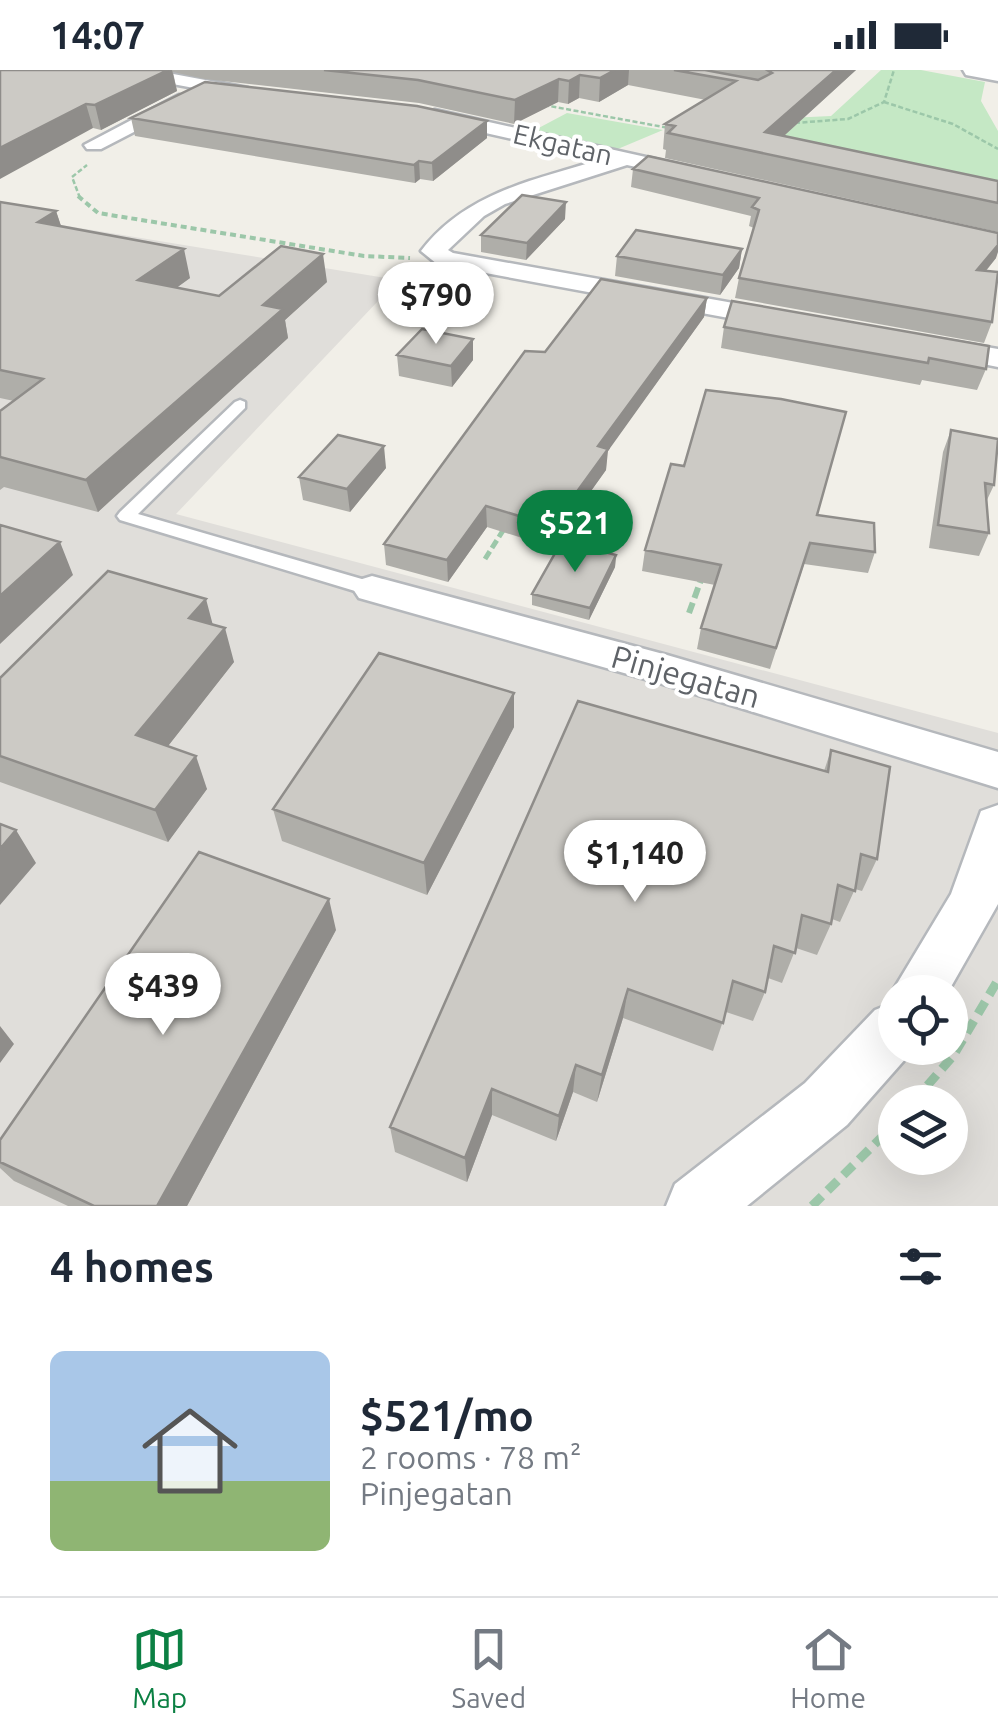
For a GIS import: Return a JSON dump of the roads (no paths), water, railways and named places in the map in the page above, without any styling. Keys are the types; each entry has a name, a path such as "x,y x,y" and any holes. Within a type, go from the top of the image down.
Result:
{"street":[{"path":"124,70 204,88 272,96"},
{"path":"974,70 998,74"},
{"path":"94,145 204,88"},
{"name":"Ekgatan","path":"419,113 719,180"},
{"path":"620,157 497,199 476,211 433,251 437,256 808,324"},
{"path":"903,341 998,358"},
{"name":"Pinjegatan","path":"372,589 667,670 998,770"},
{"path":"929,975 973,903 998,824"},
{"path":"697,1206 826,1104 878,1047"}],"lane":[{"path":"240,405 126,516 372,589"}]}
